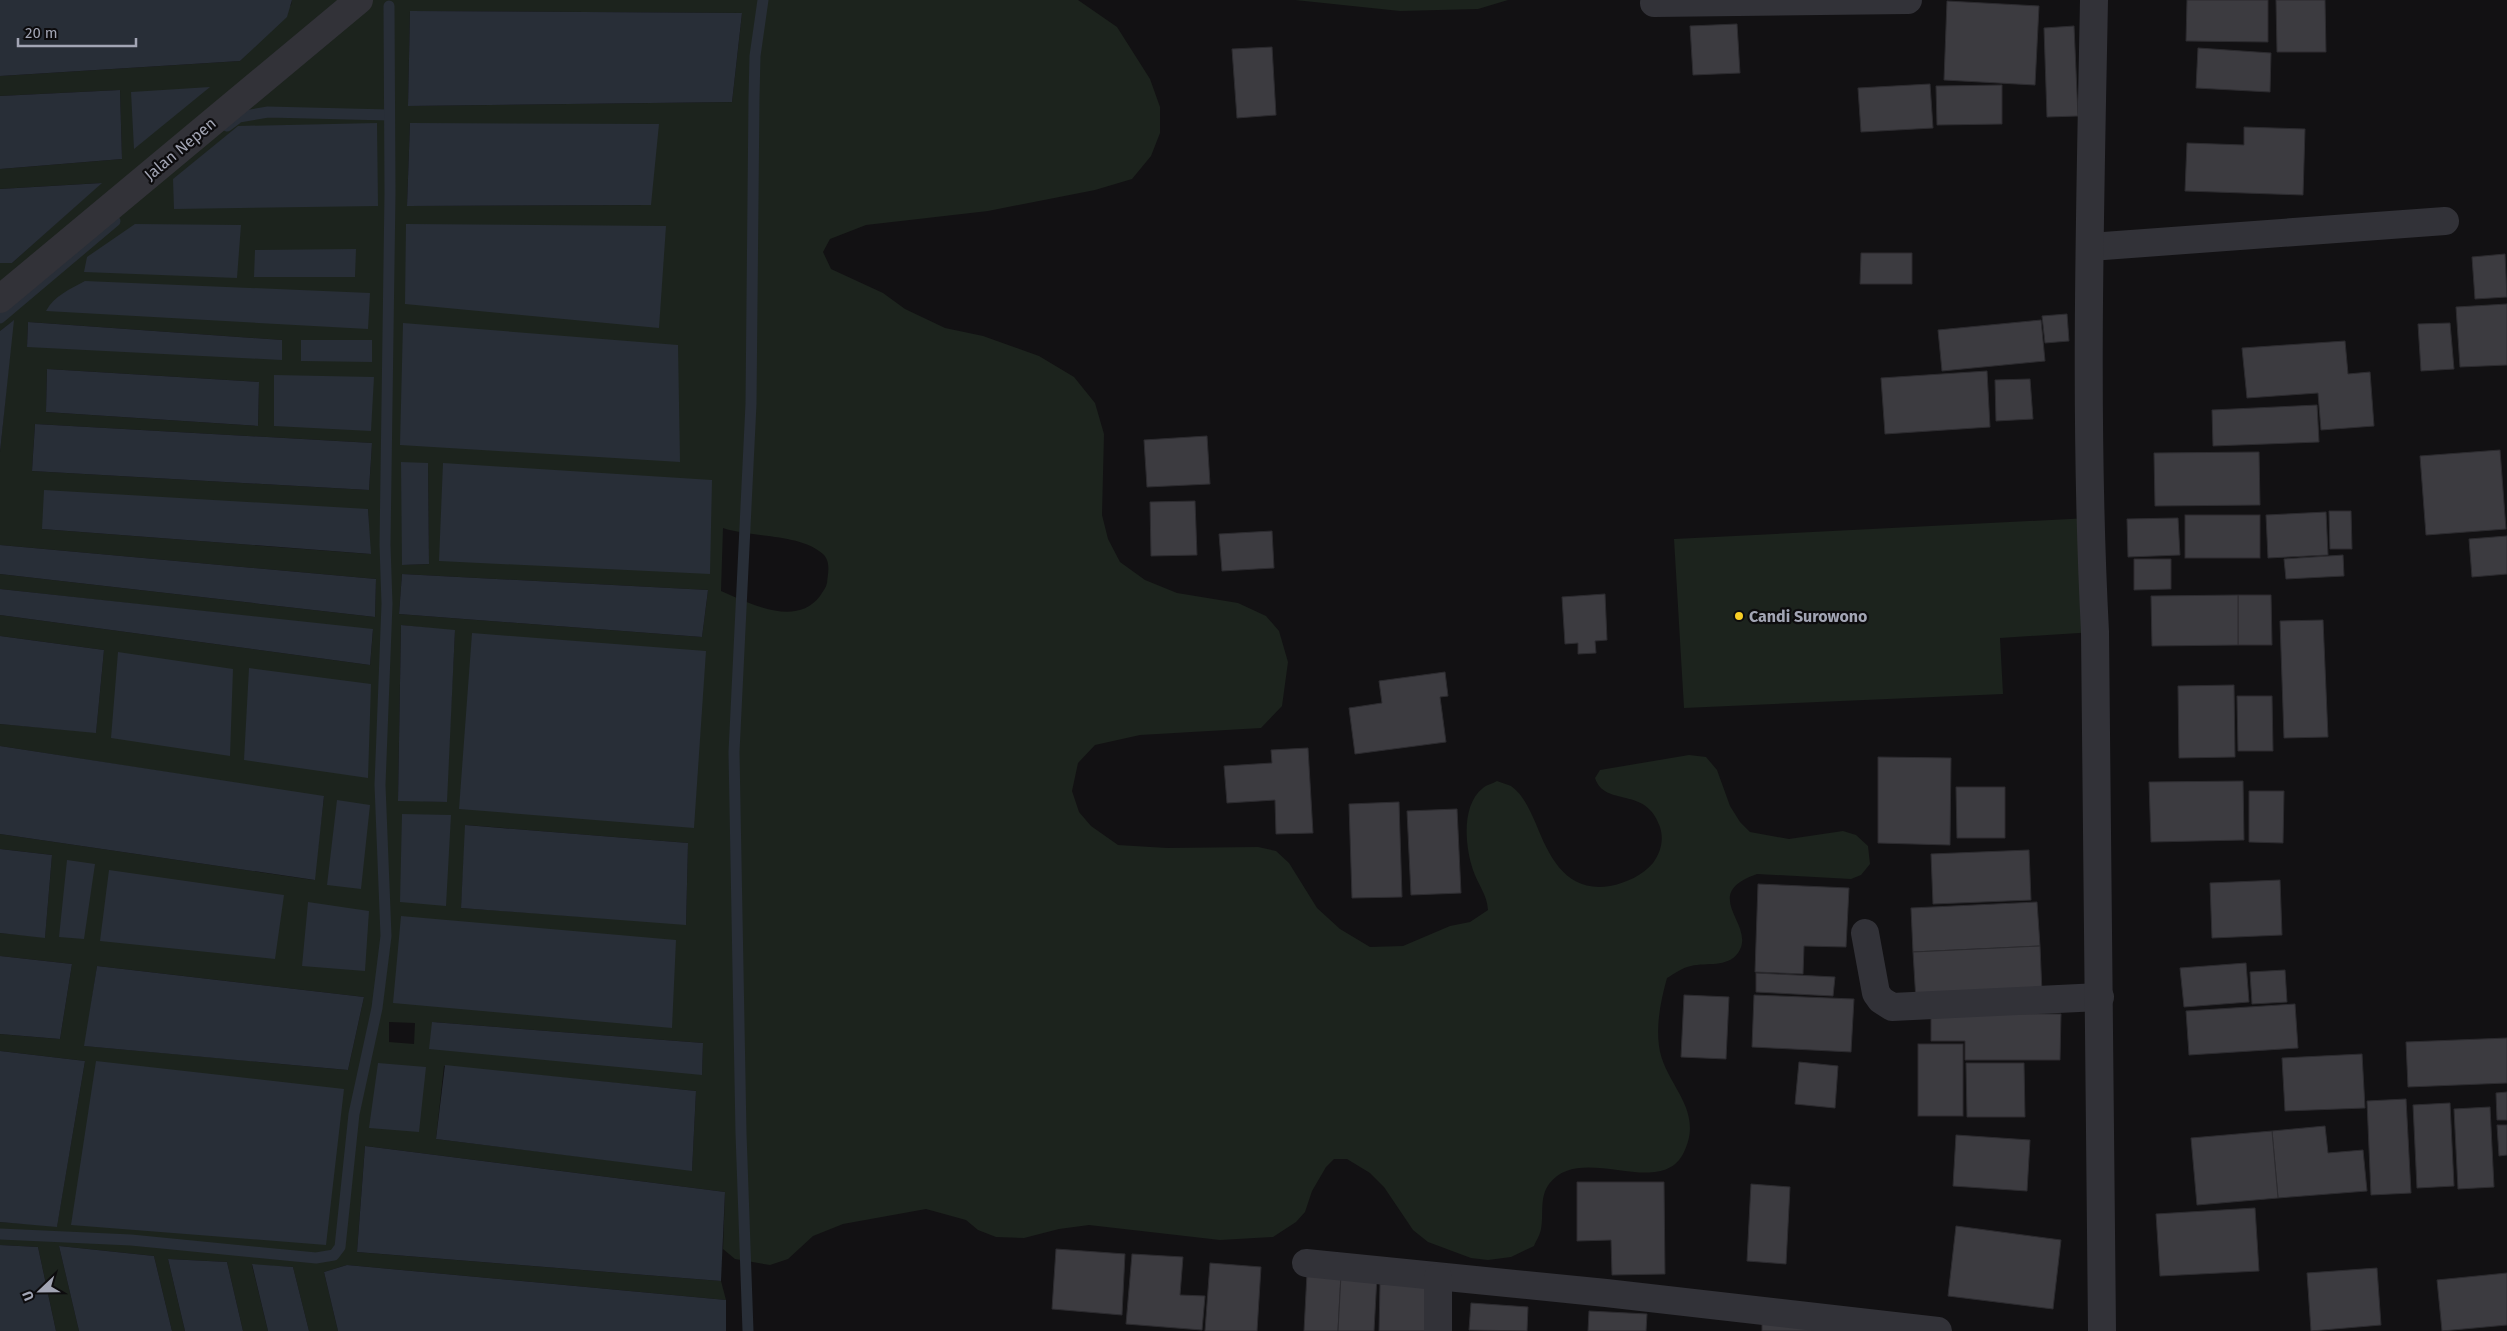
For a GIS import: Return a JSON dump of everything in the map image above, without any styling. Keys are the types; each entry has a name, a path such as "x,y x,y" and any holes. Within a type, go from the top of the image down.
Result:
{"street":[{"name":"Jalan Nepen","path":"0,299 360,0"},
{"path":"1654,3 1908,0"},
{"path":"2094,0 2090,246 2089,518 2095,632 2102,1331"},
{"path":"2090,246 2446,221"},
{"path":"1865,933 1876,992 1881,1000 1892,1007 2100,997"},
{"path":"1306,1263 1938,1331"},
{"path":"1438,1276 1438,1331"}],"shaded area":[{"path":"0,0 292,0 287,17 240,61 0,76"},
{"path":"292,0 1078,0 1117,27 1150,79 1160,107 1160,133 1151,156 1132,179 1095,190 988,211 866,225 830,239 823,252 831,269 883,293 905,309 945,328 983,336 1039,356 1074,377 1095,403 1104,434 1102,515 1108,539 1120,562 1145,580 1177,593 1238,603 1266,616 1279,631 1288,662 1282,706 1261,728 1140,735 1095,745 1078,763 1072,791 1079,812 1091,826 1118,845 1167,848 1258,847 1276,851 1289,863 1317,908 1340,929 1370,947 1403,946 1450,926 1470,922 1488,910 1486,899 1470,861 1467,827 1468,815 1476,795 1484,787 1497,781 1511,786 1523,799 1547,849 1562,871 1571,879 1595,887 1616,885 1639,875 1653,863 1658,855 1662,841 1660,827 1654,814 1636,801 1616,796 1600,787 1595,778 1600,770 1689,755 1706,757 1717,770 1730,806 1740,822 1750,832 1789,839 1843,831 1856,835 1868,846 1870,864 1861,875 1851,879 1757,874 1740,882 1732,891 1730,901 1741,932 1742,942 1738,953 1723,963 1688,967 1667,978 1658,1029 1659,1046 1662,1060 1687,1109 1690,1122 1689,1136 1684,1152 1673,1166 1658,1172 1580,1168 1563,1172 1546,1189 1543,1200 1541,1229 1534,1246 1511,1257 1488,1260 1471,1258 1428,1242 1413,1230 1384,1187 1370,1173 1347,1159 1334,1159 1326,1167 1312,1191 1305,1212 1296,1222 1273,1237 1220,1240 1089,1225 1059,1229 1024,1238 996,1237 978,1230 966,1220 926,1209 843,1224 813,1236 788,1259 770,1265 735,1259 723,1249 725,1192 365,1146 357,1252 721,1281 726,1300 347,1265 324,1272 338,1331 309,1331 293,1267 252,1265 268,1331 243,1331 227,1262 168,1259 185,1331 172,1331 154,1256 59,1246 79,1331 56,1331 38,1247 0,1245 0,1222 57,1226 85,1061 0,1051 0,1034 60,1039 72,964 0,956 0,933 45,937 52,855 0,849 0,834 314,880 324,797 0,746 0,724 96,732 104,650 0,636 0,615 370,665 373,630 0,589 0,574 375,617 376,579 0,545 0,452 13,321 0,331 0,263 12,263 101,183 0,189 0,169 122,159 120,90 0,96 0,76 240,61 291,5","holes":["410,11 742,13 732,102 408,106","410,123 651,205 407,206","28,322 282,341 27,347","47,369 259,382 258,426 46,412","35,424 372,443 369,490 32,471","428,464 429,564 402,565","368,509 370,554 42,529","723,528 802,542 813,547 826,557 828,567 827,585 820,596 810,605 786,612 772,610 721,591","402,574 708,590 702,637 399,614","401,625 455,631 446,802 398,800","466,825 688,843 686,924 461,908","97,966 364,997 348,1070 85,1046","389,1022 415,1023 414,1044 389,1042","432,1022 703,1043 702,1074","444,1066 696,1091 692,1170 436,1139"]},
{"path":"1295,0 1508,0 1478,9 1400,11"},
{"path":"410,11 742,13 732,102 408,106"},
{"path":"210,87 134,149 131,92"},
{"path":"120,90 122,159 0,169 0,96"},
{"path":"377,123 378,206 174,209 173,179 238,126"},
{"path":"410,123 659,124 651,205 407,206"},
{"path":"102,183 12,263 0,263 0,189"},
{"path":"135,224 241,225 237,278 84,272 87,257"},
{"path":"406,224 666,226 659,328 405,304"},
{"path":"356,249 355,277 254,277 255,250"},
{"path":"85,281 370,293 368,329 46,311 58,297"},
{"path":"14,320 0,452 0,331"},
{"path":"28,322 282,340 282,360 27,347"},
{"path":"403,323 678,345 680,462 400,445"},
{"path":"301,340 372,340 372,362 301,361"},
{"path":"47,369 259,382 258,426 46,412"},
{"path":"274,375 374,377 371,431 274,426"},
{"path":"35,424 372,443 369,490 32,471"},
{"path":"401,462 428,463 429,564 402,565"},
{"path":"443,463 712,480 710,574 439,561"},
{"path":"44,490 368,509 371,554 42,529"},
{"path":"2089,518 2095,632 2000,638 2003,694 1684,708 1674,539"},
{"path":"0,545 376,579 375,617 0,574"},
{"path":"402,574 708,590 702,637 399,614"},
{"path":"0,589 373,629 370,665 0,615"},
{"path":"401,625 455,630 447,802 398,801"},
{"path":"472,633 706,651 694,828 459,809"},
{"path":"0,636 104,650 96,733 0,724"},
{"path":"118,652 233,669 230,756 111,738"},
{"path":"249,668 371,684 368,778 244,760"},
{"path":"0,746 324,796 315,880 0,834"},
{"path":"337,800 370,805 361,889 327,885"},
{"path":"402,814 451,815 446,906 400,902"},
{"path":"465,825 688,843 686,925 461,908"},
{"path":"0,849 52,855 45,938 0,933"},
{"path":"67,860 95,864 84,939 59,937"},
{"path":"109,870 284,895 275,959 100,941"},
{"path":"308,902 369,911 365,971 302,966"},
{"path":"401,916 676,940 672,1028 393,1003"},
{"path":"0,956 72,964 60,1039 0,1034"},
{"path":"97,966 364,997 348,1070 84,1046"},
{"path":"432,1022 703,1043 702,1075 429,1049"},
{"path":"0,1051 85,1061 57,1227 0,1222"},
{"path":"96,1061 344,1089 326,1245 71,1225"},
{"path":"378,1063 426,1067 419,1132 369,1128"},
{"path":"445,1065 696,1091 692,1171 436,1139"},
{"path":"365,1146 725,1192 721,1281 357,1252"},
{"path":"0,1245 38,1247 56,1331 0,1331"},
{"path":"59,1246 154,1256 172,1331 79,1331"},
{"path":"168,1259 227,1262 243,1331 185,1331"},
{"path":"252,1264 293,1267 309,1331 268,1331"},
{"path":"347,1265 726,1300 726,1331 338,1331 324,1272"}],"building":[{"path":"2187,0 2268,0 2268,42 2186,41"},
{"path":"2276,0 2325,0 2326,52 2277,52"},
{"path":"1947,1 2039,6 2035,85 1944,80"},
{"path":"1737,24 1740,73 1693,75 1690,26"},
{"path":"2074,26 2078,116 2047,117 2044,28"},
{"path":"1272,47 1276,115 1237,118 1232,49"},
{"path":"2198,48 2271,53 2270,92 2196,88"},
{"path":"1930,84 1933,128 1861,132 1858,88"},
{"path":"2002,85 2002,124 1937,125 1936,86"},
{"path":"2244,127 2305,129 2303,195 2185,191 2187,143 2244,145"},
{"path":"1861,253 1912,253 1912,284 1860,284"},
{"path":"2505,254 2507,297 2475,299 2472,257"},
{"path":"2507,304 2507,365 2460,367 2456,307"},
{"path":"2067,314 2069,341 2045,343 2042,316"},
{"path":"2041,320 2045,361 1942,371 1938,330"},
{"path":"2450,323 2454,369 2421,371 2418,324"},
{"path":"2345,341 2348,374 2370,372 2374,426 2321,430 2318,393 2247,398 2242,348"},
{"path":"1987,371 1990,427 1885,434 1881,378"},
{"path":"2030,379 2033,419 1996,421 1995,380"},
{"path":"2317,405 2319,442 2213,446 2212,410"},
{"path":"1207,436 1210,484 1147,487 1144,440"},
{"path":"2500,450 2506,529 2426,535 2420,456"},
{"path":"2259,452 2260,505 2155,506 2154,453"},
{"path":"1195,501 1197,555 1151,556 1150,502"},
{"path":"2329,511 2351,511 2352,549 2330,549"},
{"path":"2326,512 2328,555 2268,558 2266,515"},
{"path":"2185,515 2260,515 2260,558 2185,558"},
{"path":"2178,518 2180,555 2128,557 2127,519"},
{"path":"1272,531 1274,568 1222,571 1219,534"},
{"path":"2507,536 2507,574 2472,577 2469,539"},
{"path":"2343,555 2344,576 2286,579 2284,559"},
{"path":"2134,559 2171,559 2171,589 2134,590"},
{"path":"1605,594 1607,640 1595,641 1596,653 1578,654 1578,643 1565,644 1562,597"},
{"path":"2238,595 2271,595 2272,645 2238,645"},
{"path":"2238,595 2238,645 2152,646 2151,596"},
{"path":"2323,620 2328,737 2284,738 2280,621"},
{"path":"1445,672 1448,696 1440,697 1446,742 1355,754 1349,708 1382,703 1379,681"},
{"path":"2234,685 2235,757 2179,758 2178,686"},
{"path":"2237,696 2272,696 2273,751 2238,751"},
{"path":"1308,748 1313,833 1276,834 1275,800 1227,803 1224,766 1272,763 1271,750"},
{"path":"1878,757 1951,758 1950,845 1878,843"},
{"path":"2243,781 2244,840 2151,842 2149,782"},
{"path":"1956,787 2005,787 2005,838 1957,838"},
{"path":"2249,791 2284,791 2283,843 2249,842"},
{"path":"1399,802 1402,897 1352,898 1349,804"},
{"path":"1457,809 1461,893 1411,895 1407,811"},
{"path":"2029,850 2031,900 1933,904 1931,854"},
{"path":"2280,880 2282,935 2212,938 2210,883"},
{"path":"1758,884 1849,888 1846,947 1804,946 1803,974 1755,972"},
{"path":"2037,902 2040,946 1913,952 1911,908"},
{"path":"2040,946 2042,993 1916,1001 1913,952"},
{"path":"2246,963 2249,1002 2184,1007 2180,968"},
{"path":"2285,970 2287,1002 2252,1004 2250,972"},
{"path":"1756,973 1835,977 1833,996 1756,992"},
{"path":"1684,995 1729,997 1726,1059 1681,1057"},
{"path":"1754,995 1854,999 1851,1052 1752,1047"},
{"path":"2295,1004 2298,1048 2189,1055 2186,1011"},
{"path":"1931,1013 2061,1014 2060,1060 1965,1060 1965,1041 1931,1041"},
{"path":"2507,1038 2507,1083 2408,1087 2406,1042"},
{"path":"1918,1044 1963,1044 1963,1116 1918,1116"},
{"path":"2362,1054 2365,1108 2285,1111 2282,1058"},
{"path":"1799,1062 1838,1066 1835,1108 1795,1104"},
{"path":"1966,1063 2024,1063 2025,1117 1967,1117"},
{"path":"2507,1092 2507,1120 2497,1120 2496,1093"},
{"path":"2406,1099 2411,1193 2371,1195 2367,1101"},
{"path":"2450,1103 2454,1186 2417,1188 2413,1105"},
{"path":"2490,1107 2494,1187 2458,1189 2454,1109"},
{"path":"2497,1125 2507,1125 2507,1155 2499,1156"},
{"path":"2325,1126 2328,1153 2363,1150 2367,1191 2278,1198 2272,1131"},
{"path":"2272,1131 2278,1198 2197,1205 2191,1138"},
{"path":"1956,1135 2030,1140 2027,1191 1953,1186"},
{"path":"1577,1182 1664,1182 1665,1274 1612,1275 1611,1240 1577,1241"},
{"path":"1751,1184 1790,1187 1786,1264 1747,1261"},
{"path":"2255,1208 2259,1271 2160,1276 2156,1214"},
{"path":"1956,1226 2061,1240 2053,1309 1948,1296"},
{"path":"1056,1249 1125,1254 1122,1315 1052,1309"},
{"path":"1132,1254 1183,1257 1180,1295 1205,1296 1202,1330 1126,1324"},
{"path":"1210,1263 1261,1267 1257,1331 1205,1331"},
{"path":"2377,1268 2381,1325 2311,1331 2307,1273"},
{"path":"1307,1273 1341,1275 1338,1331 1304,1331"},
{"path":"2507,1273 2507,1325 2442,1331 2437,1280"},
{"path":"1341,1275 1377,1276 1374,1331 1338,1331"},
{"path":"1380,1284 1430,1285 1428,1331 1379,1331"},
{"path":"1471,1303 1528,1307 1527,1331 1469,1330"},
{"path":"1589,1311 1647,1314 1646,1331 1588,1331"},
{"path":"1762,1323 1844,1331 1762,1331"}],"waterway":[{"path":"748,1331 741,1133 734,752 751,404 755,56 763,0"},
{"path":"0,1234 131,1240 316,1258 334,1255 340,1247 354,1114 377,1008 386,936 380,785 387,604 385,545 390,193 389,6"},
{"path":"227,126 239,117 268,112 389,115"},
{"path":"0,318 115,221"}],"place":[{"name":"Candi Surowono","path":"1739,616"}]}
